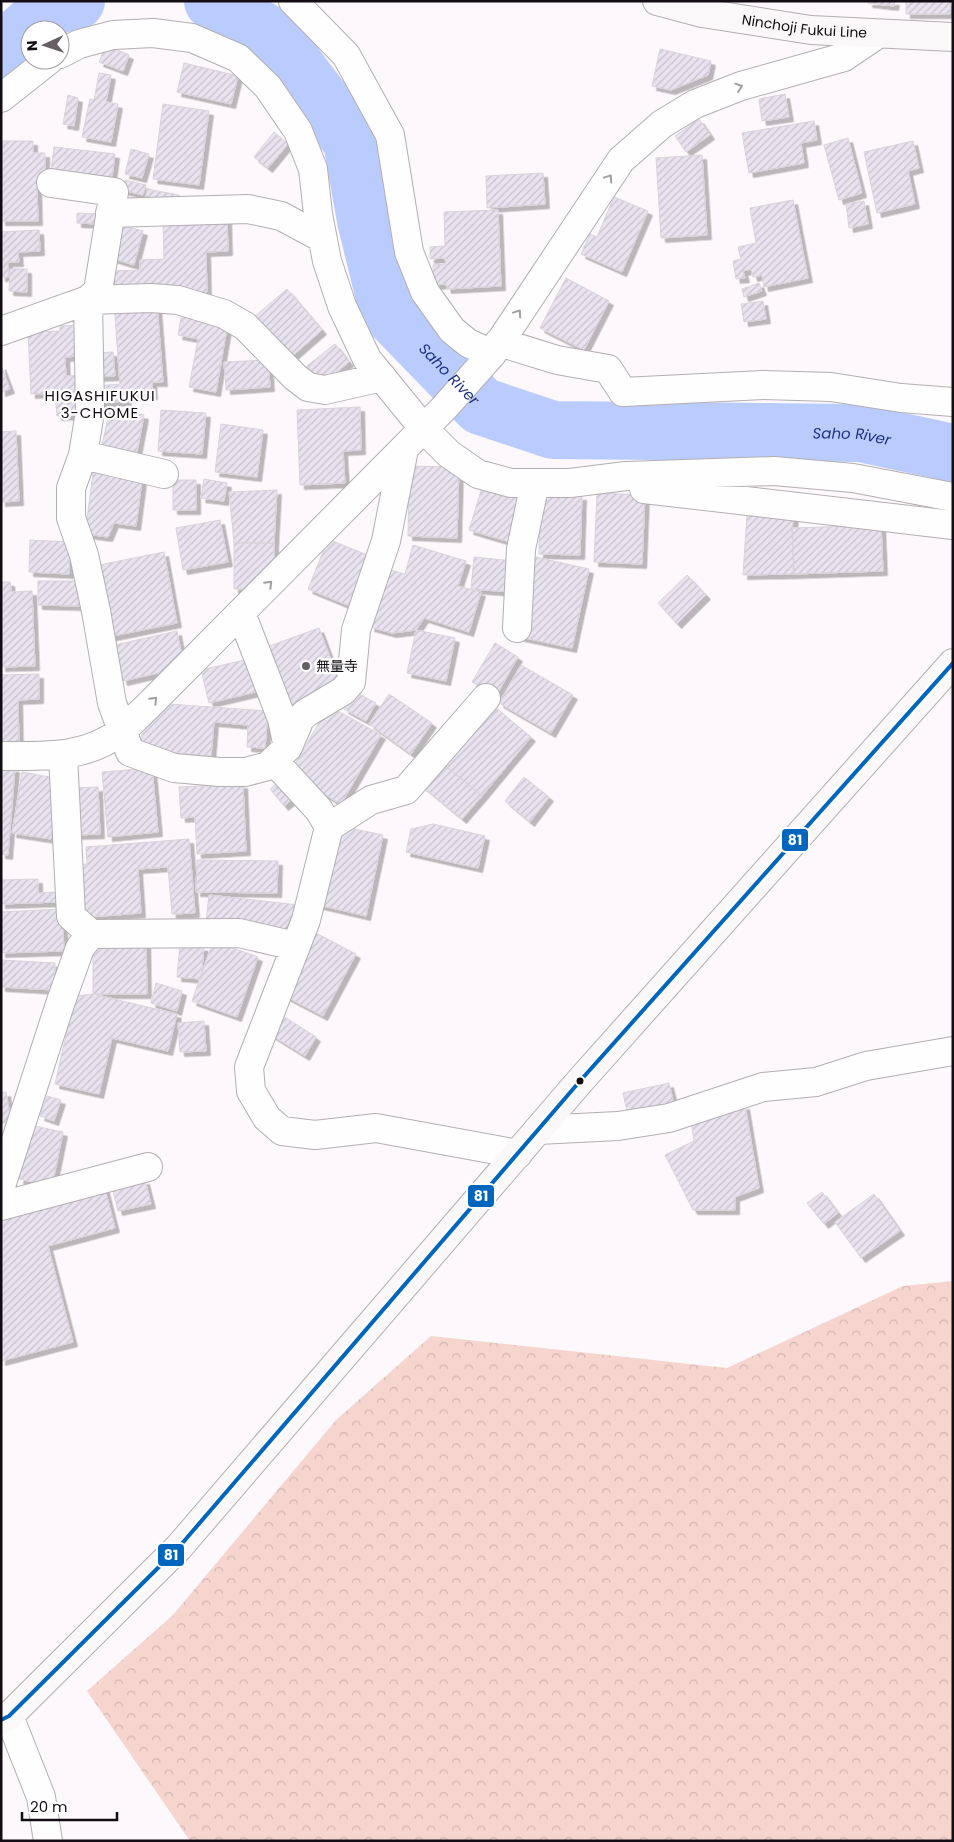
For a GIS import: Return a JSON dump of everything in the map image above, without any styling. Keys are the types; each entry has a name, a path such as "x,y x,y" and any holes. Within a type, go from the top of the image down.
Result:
{"main road":[{"name":"Ninchoji Fukui Line","path":"657,1 702,12 811,30 953,37"},
{"path":"5,1718 179,1547 538,1130 953,664"}],"street":[{"path":"293,1 346,55 390,135 409,252 425,292 452,330 468,343 608,369 623,392 762,385 822,387 901,398 953,402"},
{"path":"70,49 79,44 113,35 153,33 192,38 238,58 268,87 298,131 313,169 318,214 327,261 342,306 367,359 424,429 449,454 478,474 511,483 570,483 666,491 743,502 953,525"},
{"path":"1,756 63,755 94,748 123,730 444,408 495,348 621,160 662,124 695,104 740,86 844,57 878,34"},
{"path":"1,98 36,70"},
{"path":"51,183 114,192 98,291 88,300 90,412 83,455 71,488 71,518 84,555 112,703 130,752 174,768 246,772 268,766 281,754 300,719 306,712 343,691 351,682 356,630 386,541 404,449"},
{"path":"110,213 248,209 281,216 322,238"},
{"path":"1,331 88,300 151,298 178,300 224,314 245,326 295,377 308,387 325,390 382,377"},
{"path":"83,455 164,474"},
{"path":"570,483 626,476 774,471 852,478 953,496"},
{"path":"517,628 522,549 536,483"},
{"path":"241,613 282,719 281,754 329,827"},
{"path":"486,698 406,790 371,800 329,827 306,920 249,1067 250,1091 267,1118 282,1131 315,1135 376,1128 518,1154"},
{"path":"63,755 70,916 91,934 239,933 295,946"},
{"path":"1,1186 66,985 80,948 91,934"},
{"path":"538,1130 618,1126 669,1118 763,1088 816,1082 866,1066 953,1051"},
{"path":"1,1206 148,1167"},
{"path":"5,1718 41,1797 48,1841"}],"green space":[{"path":"953,1281 953,1841 190,1841 87,1691 173,1615 336,1420 431,1336 727,1368 903,1286"}],"building":[{"path":"868,1 895,1 894,6 868,3"},
{"path":"906,1 951,1 950,14 906,14"},
{"path":"106,45 129,55 123,71 99,62"},
{"path":"660,49 711,61 708,75 671,90 652,86"},
{"path":"184,63 238,76 231,104 177,92"},
{"path":"99,73 111,75 106,102 118,104 111,142 82,137 90,99 94,100"},
{"path":"785,94 789,117 762,121 759,99"},
{"path":"68,95 78,98 74,126 63,124"},
{"path":"163,104 209,111 199,185 153,179"},
{"path":"699,119 710,135 686,152 675,136"},
{"path":"814,121 817,140 801,143 804,163 749,173 742,133"},
{"path":"274,132 288,144 268,168 254,157"},
{"path":"848,138 862,193 839,200 824,145"},
{"path":"1,141 33,141 33,153 45,153 45,189 37,189 38,221 1,221"},
{"path":"913,141 919,168 908,171 915,204 877,213 864,152"},
{"path":"54,147 115,154 111,185 50,178"},
{"path":"131,149 149,154 142,178 125,174"},
{"path":"702,155 707,235 661,238 656,158"},
{"path":"543,173 545,204 487,208 486,176"},
{"path":"125,180 146,185 143,195 122,190"},
{"path":"147,189 179,195 177,209 145,203"},
{"path":"614,197 648,211 622,272 581,254 590,234 597,237"},
{"path":"793,200 808,278 764,287 762,275 753,277 751,269 743,271 745,278 736,279 733,261 741,259 738,247 756,243 750,208"},
{"path":"864,201 868,224 849,228 846,204"},
{"path":"498,210 501,286 447,289 446,284 434,285 433,265 446,264 445,258 430,259 430,247 445,246 444,212"},
{"path":"77,213 99,214 99,224 77,223"},
{"path":"227,218 228,251 206,252 207,292 111,295 110,271 140,270 140,260 164,259 163,221"},
{"path":"120,225 143,231 134,265 111,258"},
{"path":"39,230 40,251 18,252 19,262 8,262 9,277 1,277 1,232"},
{"path":"10,269 27,269 27,292 9,291"},
{"path":"566,278 609,301 584,350 540,328"},
{"path":"759,283 762,291 744,297 742,289"},
{"path":"287,289 322,330 289,359 254,317"},
{"path":"763,301 766,319 744,322 741,304"},
{"path":"114,303 157,305 163,382 152,382 153,395 126,397 127,401 97,403 96,386 120,384"},
{"path":"182,313 228,322 216,392 189,387 198,339 178,335"},
{"path":"78,325 79,356 65,357 66,376 82,375 85,415 57,416 55,393 31,394 28,332 60,331 60,326"},
{"path":"335,344 349,362 321,385 307,366"},
{"path":"113,352 115,376 96,377 94,353"},
{"path":"268,360 270,387 226,390 224,362"},
{"path":"1,365 10,389 1,392"},
{"path":"360,407 361,450 343,451 345,483 300,485 297,410"},
{"path":"110,408 144,415 137,452 102,445"},
{"path":"161,410 206,413 202,454 158,451"},
{"path":"221,424 263,430 257,477 215,472"},
{"path":"16,431 19,501 1,502 1,432"},
{"path":"409,466 459,467 457,538 408,536"},
{"path":"93,473 142,480 136,526 114,523 108,537 85,534"},
{"path":"204,479 227,483 224,501 201,498"},
{"path":"173,480 196,480 196,510 173,510"},
{"path":"484,481 527,494 513,543 469,530"},
{"path":"277,490 274,543 234,543 229,492"},
{"path":"597,493 645,495 642,564 594,562"},
{"path":"540,495 582,496 580,555 539,554"},
{"path":"747,514 794,517 792,528 794,574 743,575"},
{"path":"220,520 228,562 183,570 176,528"},
{"path":"881,525 883,571 794,574 792,528"},
{"path":"328,539 372,557 352,607 308,589"},
{"path":"30,540 70,542 69,574 29,572"},
{"path":"234,543 274,543 274,573 256,589 234,589"},
{"path":"413,545 466,561 458,586 481,592 469,632 424,618 416,630 392,633 370,627 387,569 405,574"},
{"path":"164,552 177,623 108,637 94,566"},
{"path":"474,557 513,561 510,592 471,589"},
{"path":"536,557 589,569 572,648 520,637"},
{"path":"687,575 706,595 677,624 658,603"},
{"path":"38,581 83,581 80,606 38,605"},
{"path":"1,582 10,582 11,592 32,591 35,666 1,667"},
{"path":"319,628 341,686 283,708 261,649"},
{"path":"416,630 455,638 446,681 407,673"},
{"path":"177,631 184,667 123,681 115,645"},
{"path":"495,643 518,657 496,696 472,682"},
{"path":"253,658 260,691 209,703 201,670"},
{"path":"521,665 573,695 551,733 499,703"},
{"path":"39,674 39,699 18,700 19,745 1,744 1,675"},
{"path":"354,691 376,703 366,721 344,709"},
{"path":"389,694 432,723 411,754 369,724"},
{"path":"490,703 531,737 482,796 441,762"},
{"path":"169,704 268,711 265,748 247,747 248,725 214,722 211,756 141,750 142,734"},
{"path":"329,706 381,735 341,804 289,774"},
{"path":"441,762 482,796 462,819 421,785"},
{"path":"1,767 15,768 8,855 1,854"},
{"path":"152,768 158,832 108,837 102,772"},
{"path":"22,772 61,779 51,839 12,833"},
{"path":"524,777 549,797 530,822 505,801"},
{"path":"282,779 296,796 284,806 270,789"},
{"path":"243,784 246,851 197,854 195,817 181,818 179,787"},
{"path":"98,787 100,834 76,835 74,788"},
{"path":"433,824 485,836 478,868 406,852 411,829"},
{"path":"336,825 383,835 366,916 319,905"},
{"path":"189,839 195,913 172,914 168,867 138,869 141,913 78,918 74,865 87,864 86,847"},
{"path":"197,860 278,861 277,893 196,892"},
{"path":"38,879 38,893 55,892 59,902 1,904 1,880"},
{"path":"209,895 299,905 284,930 206,921"},
{"path":"62,909 64,951 1,953 1,912"},
{"path":"314,932 356,954 323,1016 281,994"},
{"path":"93,939 146,939 147,994 93,994"},
{"path":"213,941 258,957 237,1017 192,1001"},
{"path":"180,944 204,947 201,979 177,977"},
{"path":"1,960 55,963 54,990 1,987"},
{"path":"156,983 182,991 177,1011 151,1003"},
{"path":"93,994 177,1014 168,1051 112,1038 99,1094 55,1084 75,996"},
{"path":"280,1014 316,1037 305,1056 268,1033"},
{"path":"204,1021 206,1051 180,1052 178,1023"},
{"path":"669,1083 675,1110 629,1120 623,1093"},
{"path":"6,1092 11,1122 1,1123 1,1093"},
{"path":"47,1096 61,1100 54,1121 40,1116"},
{"path":"745,1105 759,1188 735,1197 735,1210 693,1210 665,1155 694,1141 690,1114"},
{"path":"30,1125 63,1132 52,1186 19,1179"},
{"path":"145,1180 151,1204 118,1211 112,1187"},
{"path":"104,1185 115,1228 48,1246 73,1342 1,1361 1,1212"},
{"path":"822,1192 838,1213 824,1224 807,1203"},
{"path":"874,1194 900,1231 861,1258 835,1222"}],"waterway":[{"name":"Saho River","path":"1,52 55,5 76,1"},
{"name":"Saho River","path":"213,1 274,38 352,141 366,220 388,310 481,406 553,430 860,433 953,453"}],"transit line":[{"name":"81","path":"1,1720 9,1716 179,1547 580,1081 953,663"}],"place":[{"name":"無量寺","path":"306,666"}],"district":[{"name":"HIGASHIFUKUI 3-CHOME","path":"100,404"}]}
